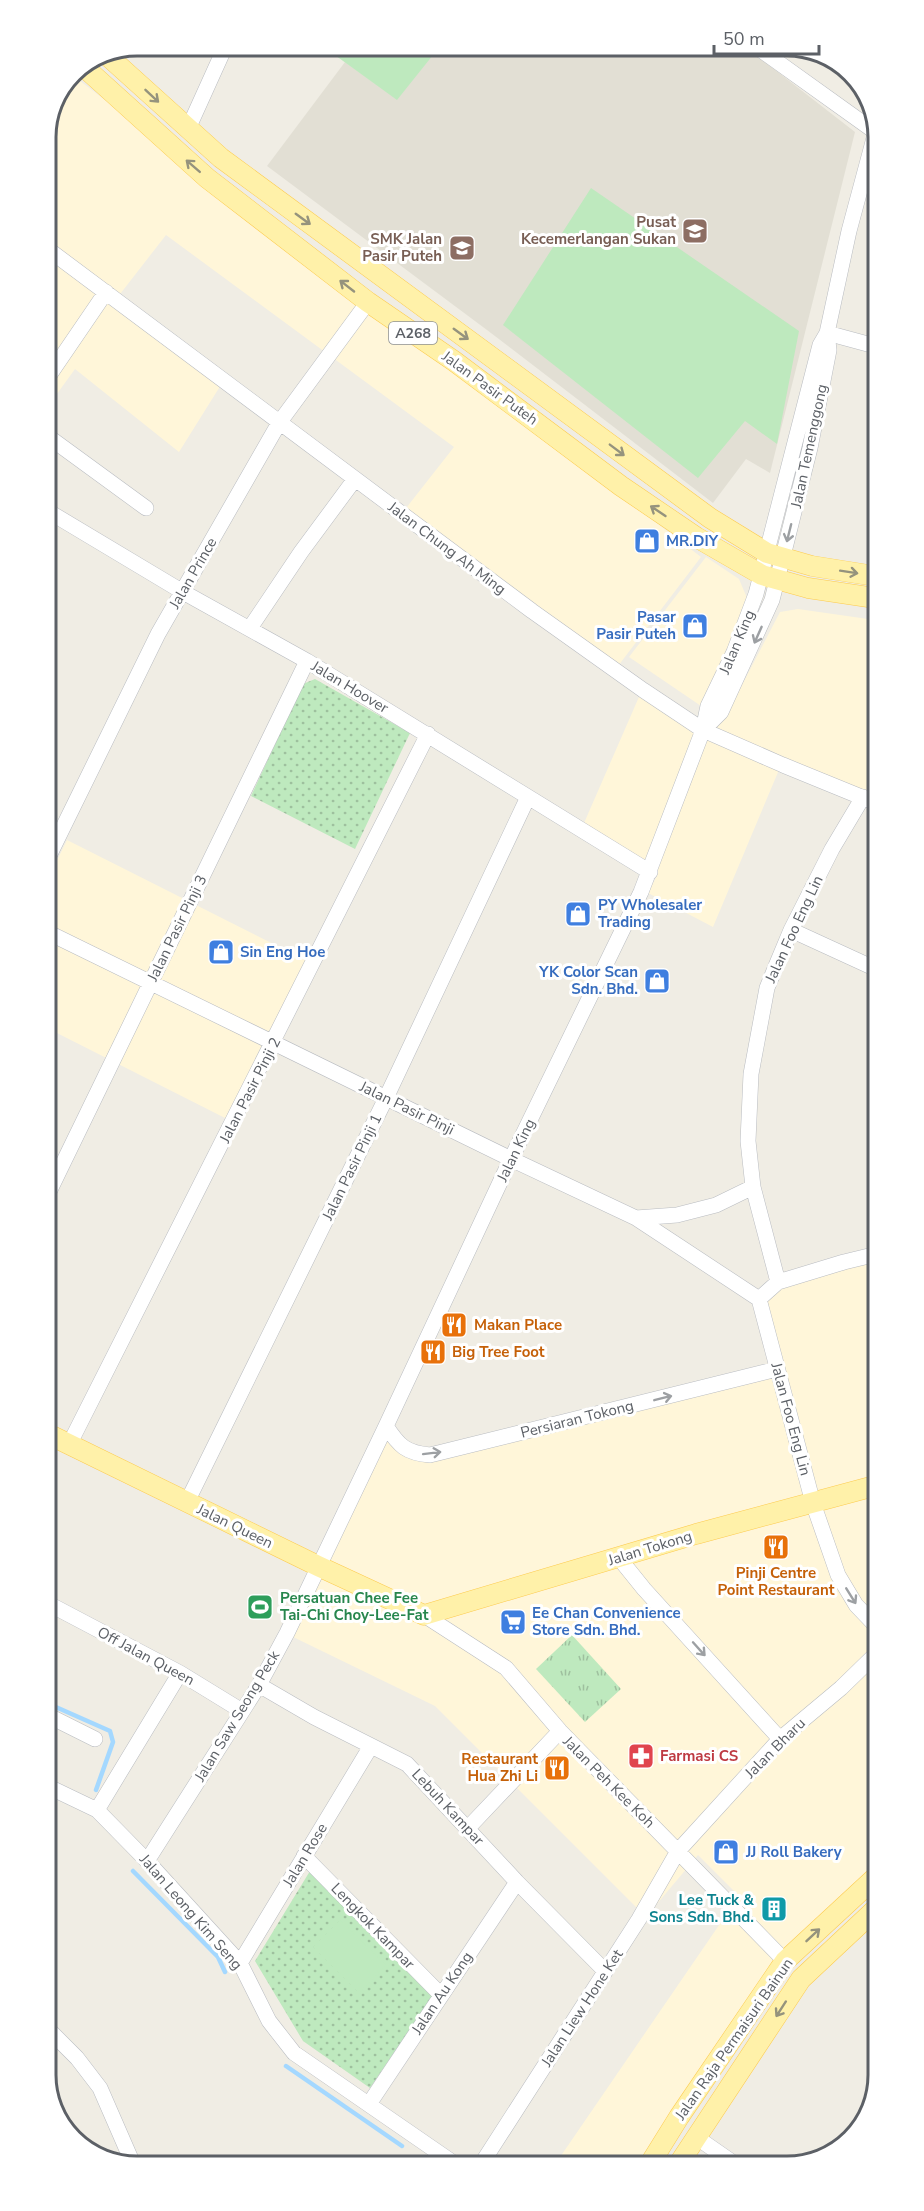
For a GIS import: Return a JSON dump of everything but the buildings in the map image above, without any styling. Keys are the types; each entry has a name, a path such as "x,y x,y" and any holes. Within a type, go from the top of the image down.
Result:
{"main road":[{"name":"Jalan Pasir Puteh","path":"112,60 221,158 710,518 775,555 812,566 868,575"},
{"name":"Jalan Pasir Puteh","path":"89,71 207,178 368,302 454,361 621,486 696,537 769,577 808,588 868,597"},
{"name":"Jalan Queen","path":"56,1438 318,1566 424,1615"},
{"name":"Jalan Tokong","path":"424,1615 696,1534 868,1488"},
{"name":"Jalan Raja Permaisuri Bainun","path":"655,2156 786,1961 868,1884"},
{"name":"Jalan Raja Permaisuri Bainun","path":"684,2156 801,1979 868,1916"}],"street":[{"path":"188,129 221,56"},
{"path":"769,56 868,127"},
{"name":"Jalan Temenggong","path":"769,577 820,345 826,333 868,160"},
{"name":"Jalan Chung Ah Ming","path":"56,255 532,611 643,690 703,729 868,800"},
{"path":"56,365 106,292"},
{"name":"Jalan Prince","path":"56,842 158,634 279,423 368,302"},
{"path":"826,333 868,344"},
{"path":"56,442 146,508"},
{"path":"250,628 301,552 355,479"},
{"name":"Jalan Hoover","path":"56,521 250,628 650,872"},
{"name":"Jalan King","path":"318,1566 650,872 703,729 722,712 758,636 772,600 769,577"},
{"name":"Jalan Pasir Pinji 3","path":"56,1177 307,662"},
{"name":"Jalan Pasir Pinji 2","path":"69,1444 428,735"},
{"name":"Jalan Pasir Pinji 1","path":"187,1502 386,1098 528,797"},
{"name":"Jalan Foo Eng Lin","path":"778,1282 753,1187 748,1141 751,1074 767,988 790,930 832,849 868,801"},
{"path":"790,930 868,965"},
{"name":"Jalan Pasir Pinji","path":"56,936 636,1218 759,1299"},
{"path":"636,1218 677,1215 716,1205 753,1187"},
{"path":"759,1299 778,1282 868,1256"},
{"name":"Jalan Foo Eng Lin","path":"759,1299 813,1503 838,1575 856,1605 868,1618"},
{"name":"Persiaran Tokong","path":"386,1426 397,1443 415,1454 430,1455 777,1370"},
{"path":"619,1558 780,1739"},
{"name":"Jalan Saw Seong Peck","path":"147,1861 259,1685 318,1566"},
{"name":"Off Jalan Queen","path":"56,1608 180,1673 242,1711"},
{"name":"Jalan Peh Kee Koh","path":"424,1615 506,1668 560,1731 786,1961"},
{"name":"Jalan Bharu","path":"678,1851 780,1739 841,1688 868,1662"},
{"path":"97,1810 180,1673"},
{"name":"Lebuh Kampar","path":"259,1685 314,1717 407,1764 517,1882 605,1971"},
{"path":"56,1720 95,1739"},
{"path":"468,1828 560,1731"},
{"name":"Jalan Rose","path":"240,1963 371,1746"},
{"name":"Jalan Leong Kim Seng","path":"56,1790 97,1810 240,1963 269,2021 294,2053 444,2155"},
{"name":"Jalan Liew Hone Ket","path":"487,2156 639,1919 678,1851"},
{"name":"Lengkok Kampar","path":"304,1856 441,1995"},
{"name":"Jalan Au Kong","path":"369,2104 517,1882"},
{"path":"56,2037 77,2058 100,2088 127,2155"},
{"path":"696,2137 723,2156"}],"shaded area":[{"name":"Pusat Kecemerlangan Sukan","path":"431,56 757,56 855,132 770,473 746,459 713,503 267,166 345,62 397,99"},
{"path":"79,80 701,557 615,670 403,512 454,447 166,235 117,298 224,380 179,452 75,369 56,395 56,131 58,116 64,101"},
{"name":"Pasar Pasir Puteh","path":"706,557 739,579 747,598 704,708 629,657"},
{"path":"798,609 868,619 868,802 781,765 713,927 648,893 658,874 581,830 642,690 707,734 731,706 780,612"},
{"path":"67,840 309,962 229,1120 56,1033 56,863"},
{"path":"868,1257 868,1869 739,2014 642,2156 561,2156 739,1896 698,1855 646,1917 435,1706 287,1634 386,1426 430,1455 778,1369 759,1300 777,1283"}],"green space":[{"path":"336,56 432,56 397,100"},
{"path":"591,188 799,331 777,444 745,421 698,478 503,325"},
{"path":"315,679 410,733 355,849 251,796 303,684"},
{"path":"572,1635 621,1689 585,1722 536,1669"},
{"path":"310,1871 433,1995 370,2088 303,2041 255,1961"},
{"path":"340,1920 386,1965 359,1993 313,1947"}],"waterway":[{"path":"56,1707 110,1731 113,1742 96,1790"},
{"path":"133,1871 218,1957 225,1972"},
{"path":"286,2066 402,2146"}],"place":[{"name":"Pusat Kecemerlangan Sukan","path":"695,231"},
{"name":"SMK Jalan Pasir Puteh","path":"462,248"},
{"name":"MR.DIY","path":"647,541"},
{"name":"Pasar Pasir Puteh","path":"695,626"},
{"name":"PY Wholesaler Trading","path":"578,914"},
{"name":"Sin Eng Hoe","path":"221,952"},
{"name":"YK Color Scan Sdn. Bhd.","path":"657,981"},
{"name":"Makan Place","path":"454,1325"},
{"name":"Big Tree Foot","path":"433,1352"},
{"name":"Pinji Centre Point Restaurant","path":"776,1547"},
{"name":"Persatuan Chee Fee Tai-Chi Choy-Lee-Fat","path":"260,1607"},
{"name":"Ee Chan Convenience Store Sdn. Bhd.","path":"513,1622"},
{"name":"Farmasi CS","path":"641,1756"},
{"name":"Restaurant Hua Zhi Li","path":"557,1768"},
{"name":"JJ Roll Bakery","path":"726,1852"},
{"name":"Lee Tuck & Sons Sdn. Bhd.","path":"774,1909"}]}
